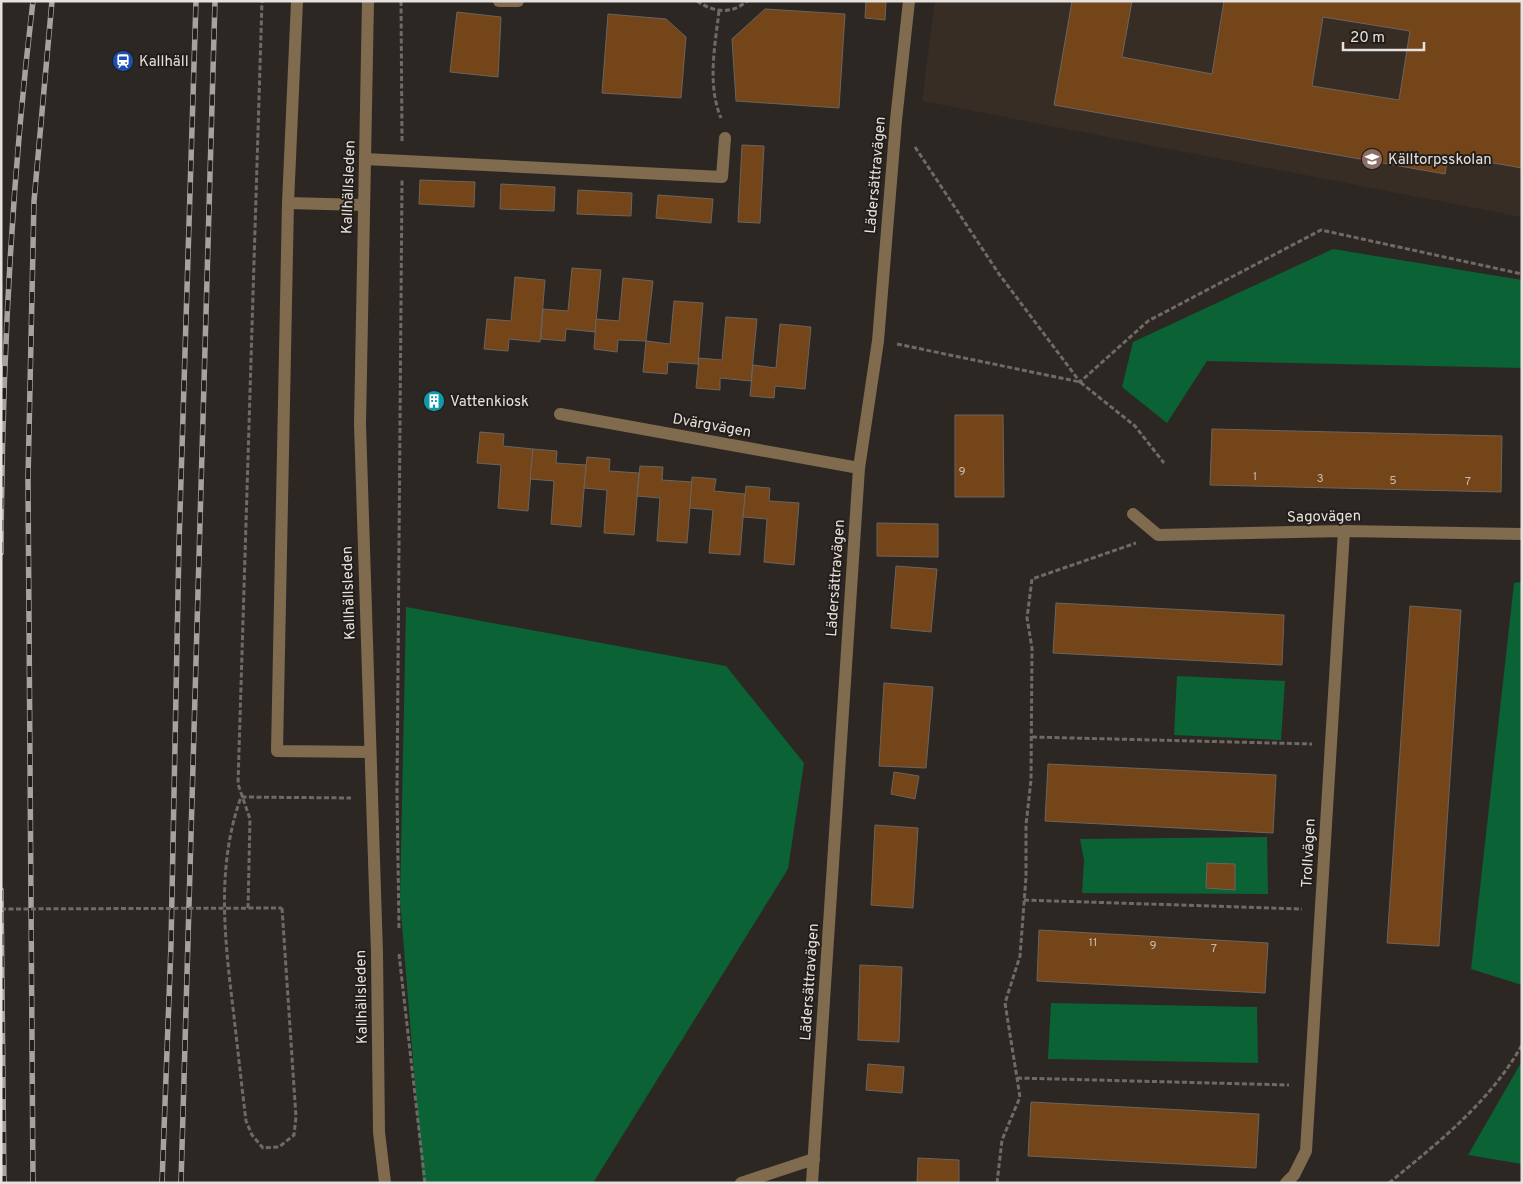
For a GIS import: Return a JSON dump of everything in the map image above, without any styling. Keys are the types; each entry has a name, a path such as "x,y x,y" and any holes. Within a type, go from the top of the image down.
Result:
{"street":[{"path":"297,1 288,203 277,751 370,752"},
{"name":"Kallhällsleden","path":"368,1 360,424 379,1132 385,1183"},
{"path":"499,1 518,1"},
{"name":"Lädersättravägen","path":"812,1183 859,468 878,341 896,120 909,1"},
{"path":"365,159 722,177 725,138"},
{"path":"288,203 363,205"},
{"name":"Dvärgvägen","path":"560,414 859,468"},
{"path":"1134,514 1158,535"},
{"name":"Sagovägen","path":"1158,535 1344,531 1522,534"},
{"name":"Trollvägen","path":"1290,1179 1306,1151 1344,531"},
{"path":"741,1183 814,1159"}],"path":[{"path":"248,908 250,819 241,797 238,774 262,1"},
{"path":"399,935 397,793 402,161 401,1"},
{"path":"697,1 706,8 719,11 731,10 747,1"},
{"path":"719,11 713,63 715,103 724,125 725,138"},
{"path":"896,120 999,274 1080,382 1134,426 1164,463"},
{"path":"1080,382 1148,321 1321,230 1522,274"},
{"path":"878,341 1080,382"},
{"path":"997,1183 1002,1140 1020,1097 1005,1002 1020,956 1024,900 1026,825 1031,780 1032,737 1032,648 1027,618 1032,579 1158,535"},
{"path":"1032,737 1330,745"},
{"path":"241,797 371,798 397,793"},
{"path":"1,908 248,908 282,908 296,1117 294,1135 279,1147 262,1148 252,1135 246,1121 224,926 223,887 234,816 241,797"},
{"path":"1024,900 1321,910"},
{"path":"399,945 425,1183"},
{"path":"1389,1183 1457,1127 1507,1070 1522,1045"},
{"path":"1017,1078 1310,1085"}],"shaded area":[{"name":"Källtorpsskolan","path":"935,1 1522,1 1522,217 922,101"}],"green space":[{"path":"1333,249 1522,280 1522,368 1207,361 1167,423 1122,387 1133,342"},
{"path":"1522,582 1522,985 1471,969 1514,583"},
{"path":"406,607 726,666 804,763 788,869 593,1183 423,1183 400,900"},
{"path":"1177,676 1285,681 1281,740 1174,735"},
{"path":"1267,837 1268,894 1082,893 1084,860 1080,839"},
{"path":"1051,1003 1257,1007 1258,1063 1048,1059"},
{"path":"1522,1061 1522,1164 1468,1155"}],"building":[{"path":"866,1 886,1 885,20 865,18"},
{"path":"1072,1 1132,1 1122,57 1212,74 1224,1 1522,1 1522,168 1448,155 1445,174 1054,105","holes":["1323,17 1410,31 1399,100 1312,86"]},
{"path":"765,9 845,14 839,108 736,101 732,39"},
{"path":"457,12 501,17 498,77 450,72"},
{"path":"608,14 666,19 686,37 681,98 602,93"},
{"path":"742,145 764,146 760,223 738,222"},
{"path":"420,180 475,182 474,207 419,204"},
{"path":"501,184 555,187 554,211 500,209"},
{"path":"578,190 632,193 631,216 577,214"},
{"path":"658,195 713,199 711,223 656,218"},
{"path":"572,268 601,270 595,332 566,329 565,341 541,339 543,309 568,311"},
{"path":"515,277 545,280 540,342 509,339 508,351 484,349 487,319 511,321"},
{"path":"623,278 653,281 646,341 618,340 617,352 594,349 596,319 619,321"},
{"path":"674,301 703,303 698,364 668,362 667,374 643,372 646,341 670,344"},
{"path":"726,317 757,319 751,381 720,378 720,390 696,388 699,358 722,360"},
{"path":"780,324 811,327 805,389 775,386 774,398 750,396 753,365 776,368"},
{"name":"Vattenkiosk","path":"432,397 438,398 437,405 431,404"},
{"path":"955,415 1003,415 1004,497 955,497"},
{"path":"1212,429 1502,436 1501,492 1210,485"},
{"path":"480,432 504,434 503,446 533,449 528,511 498,508 501,465 477,463"},
{"path":"533,449 557,451 556,463 586,465 581,527 551,524 554,481 530,479"},
{"path":"587,457 610,459 609,471 639,473 634,535 604,533 607,490 584,488"},
{"path":"640,466 663,467 662,480 692,482 687,543 657,541 660,498 637,496"},
{"path":"692,477 716,479 714,491 745,494 740,555 709,553 713,510 690,508"},
{"path":"746,486 770,488 769,501 799,503 794,565 764,562 767,519 743,517"},
{"path":"877,523 938,524 938,557 877,556"},
{"path":"896,566 937,569 931,632 891,628"},
{"path":"1056,603 1284,615 1282,665 1053,653"},
{"path":"1410,606 1461,610 1439,946 1387,943"},
{"path":"884,683 933,687 926,768 879,766"},
{"path":"1048,764 1276,775 1273,833 1045,821"},
{"path":"894,772 919,776 915,799 891,794"},
{"path":"875,825 918,828 913,908 871,905"},
{"path":"1207,863 1235,864 1235,890 1206,888"},
{"path":"1039,930 1268,943 1265,993 1037,981"},
{"path":"860,965 902,967 899,1042 858,1040"},
{"path":"868,1064 904,1067 902,1093 866,1090"},
{"path":"1031,1102 1259,1114 1256,1168 1028,1156"},
{"path":"918,1158 959,1160 959,1183 917,1183"}],"railway":[{"path":"1,553 3,415 9,277 13,208 33,1"},
{"path":"33,1183 28,480 34,201 52,1"},
{"path":"162,1183 171,945 179,544 196,1"},
{"path":"181,1183 215,1"},
{"path":"1,890 4,1183"}],"place":[{"name":"Kallhäll","path":"123,61"},
{"name":"Källtorpsskolan","path":"1372,159"},
{"name":"Vattenkiosk","path":"434,401"}]}
